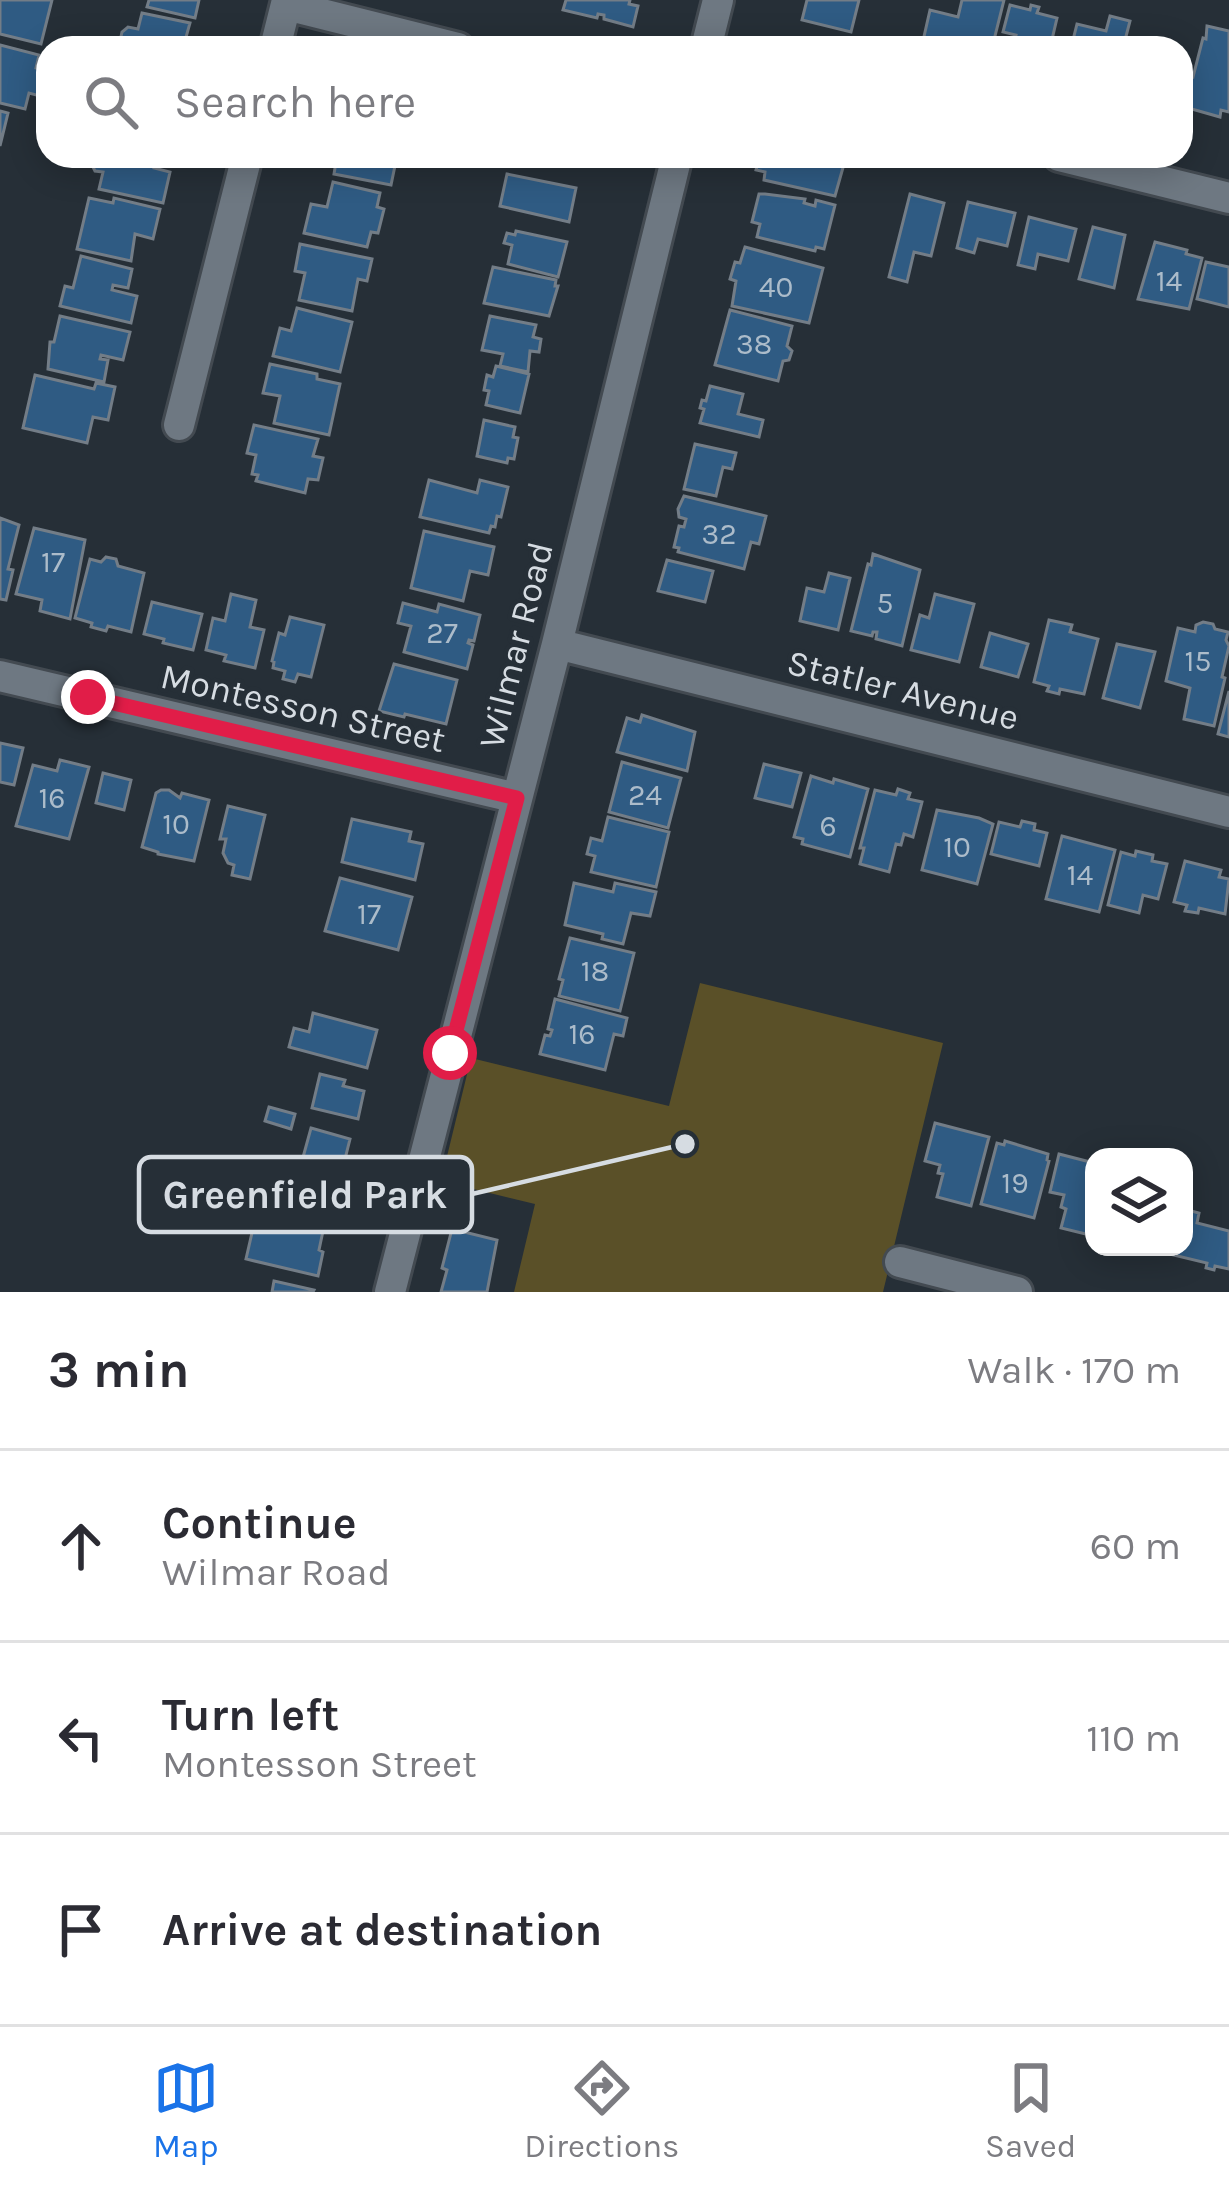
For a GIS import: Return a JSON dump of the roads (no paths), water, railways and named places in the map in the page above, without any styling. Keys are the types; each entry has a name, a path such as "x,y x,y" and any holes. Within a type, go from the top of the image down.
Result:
{"street":[{"path":"709,36 718,0"},
{"path":"278,36 286,3 412,36"},
{"path":"179,425 245,168"},
{"name":"Wilmar Road","path":"390,1292 674,168"},
{"path":"1108,168 1229,198"},
{"name":"Statler Avenue","path":"557,644 1229,812"},
{"name":"Montesson Street","path":"0,676 517,798"},
{"path":"901,1262 1017,1292"}],"place":[{"name":"Greenfield Park","path":"685,1144"}]}
